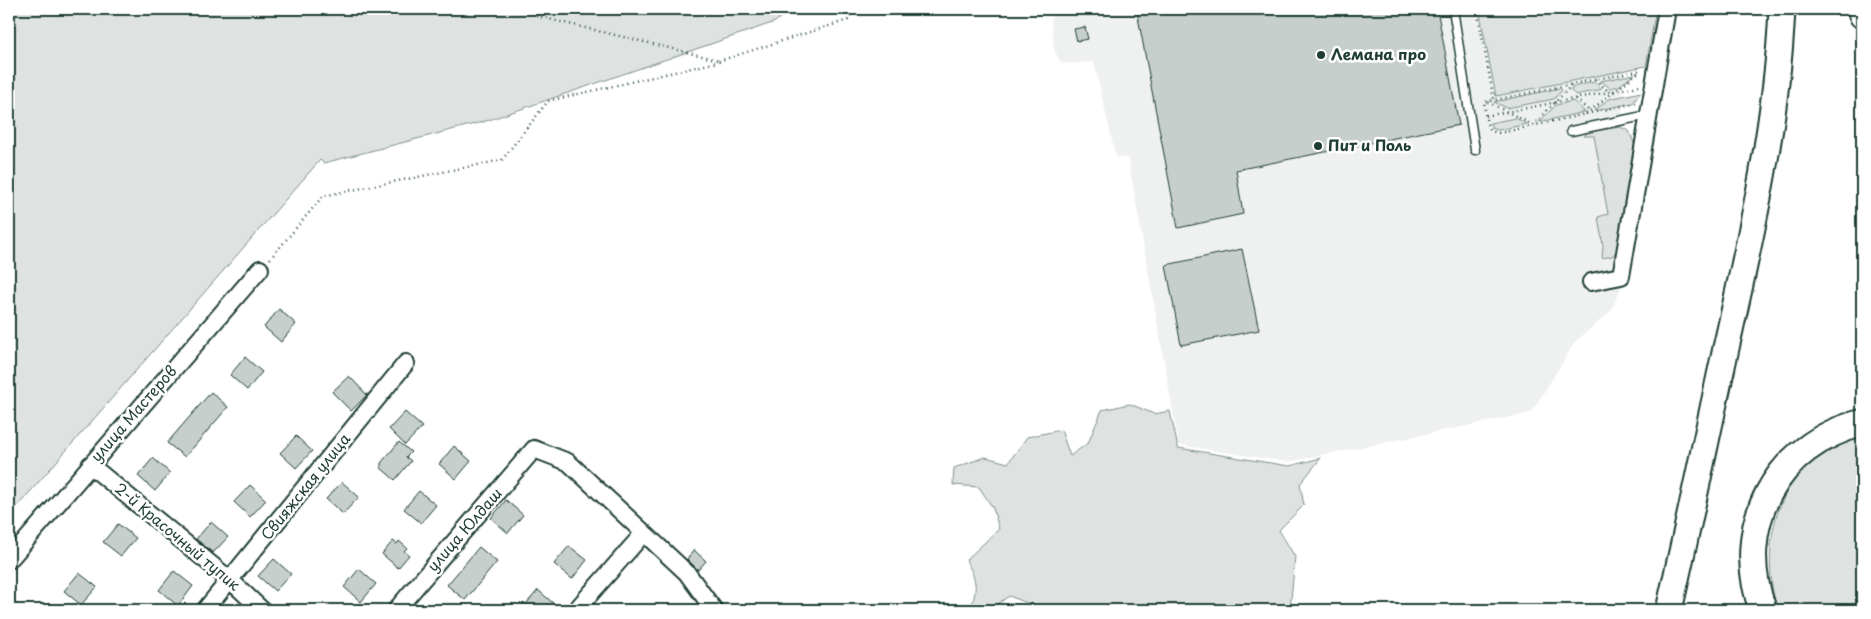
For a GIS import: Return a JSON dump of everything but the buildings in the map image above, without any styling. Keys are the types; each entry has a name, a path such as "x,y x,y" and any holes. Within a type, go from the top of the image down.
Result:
{"highway":[{"path":"1763,610 1758,597 1752,541 1761,506 1777,478 1798,455 1816,442 1843,427 1862,423"}],"main road":[{"path":"1669,610 1748,251 1771,122 1780,58 1782,9"},
{"path":"1860,9 1862,15"}],"street":[{"path":"1591,282 1621,276 1668,9"},
{"name":"улица Мастеров","path":"9,560 260,269"},
{"name":"Свияжская улица","path":"204,610 406,363"},
{"name":"улица Юлдаш","path":"396,610 534,449 568,462 643,534"},
{"name":"2-й Красочный тупик","path":"90,465 230,580 262,610"},
{"path":"576,610 643,534 687,572 714,610"}],"lane":[{"path":"1453,9 1475,150"},
{"path":"1571,131 1650,115"}],"path":[{"path":"529,9 536,16 720,61"},
{"path":"260,269 323,196 502,160 548,101 720,61 848,20 853,9"},
{"path":"1476,9 1494,100"},
{"path":"1640,101 1630,106 1497,133 1490,130 1484,102 1648,69"},
{"path":"1585,115 1642,70"},
{"path":"1596,80 1609,92"},
{"path":"1533,125 1573,84"},
{"path":"1486,116 1645,85"},
{"path":"1576,98 1590,111"},
{"path":"1487,102 1533,125"}],"shaded area":[{"path":"9,9 790,9 775,22 486,121 324,163 320,160 9,516"},
{"path":"1057,9 1624,9 1622,125 1643,143 1630,266 1611,311 1575,342 1531,413 1288,462 1179,445 1128,158 1116,157 1094,62 1062,64 1054,50 1051,17"},
{"path":"1479,9 1656,9 1646,66 1496,96"},
{"path":"1635,74 1619,86 1610,88 1601,81"},
{"path":"1594,82 1602,89 1576,95 1570,90 1576,86"},
{"path":"1560,88 1562,90 1554,99 1507,108 1494,102"},
{"path":"1641,92 1633,103 1594,111 1609,99"},
{"path":"1573,101 1585,112 1539,122 1556,105"},
{"path":"1515,118 1527,124 1498,130 1492,128 1490,123"},
{"path":"1620,127 1629,131 1636,148 1618,250 1612,256 1602,258 1603,246 1598,217 1608,214 1594,136 1584,136 1588,132"},
{"path":"1130,404 1154,414 1170,411 1178,448 1289,466 1321,458 1300,484 1304,505 1279,530 1295,557 1290,610 1026,610 1030,604 1009,596 989,610 970,610 975,585 966,560 999,529 993,508 979,487 953,485 954,468 985,457 1008,463 1027,437 1061,430 1070,456 1088,443 1102,410"},
{"path":"1862,435 1862,610 1777,610 1772,587 1771,542 1776,519 1784,498 1795,479 1810,462 1830,448"}],"place":[{"name":"Лемана про","path":"1321,55"},
{"name":"Пит и Поль","path":"1318,146"}]}
